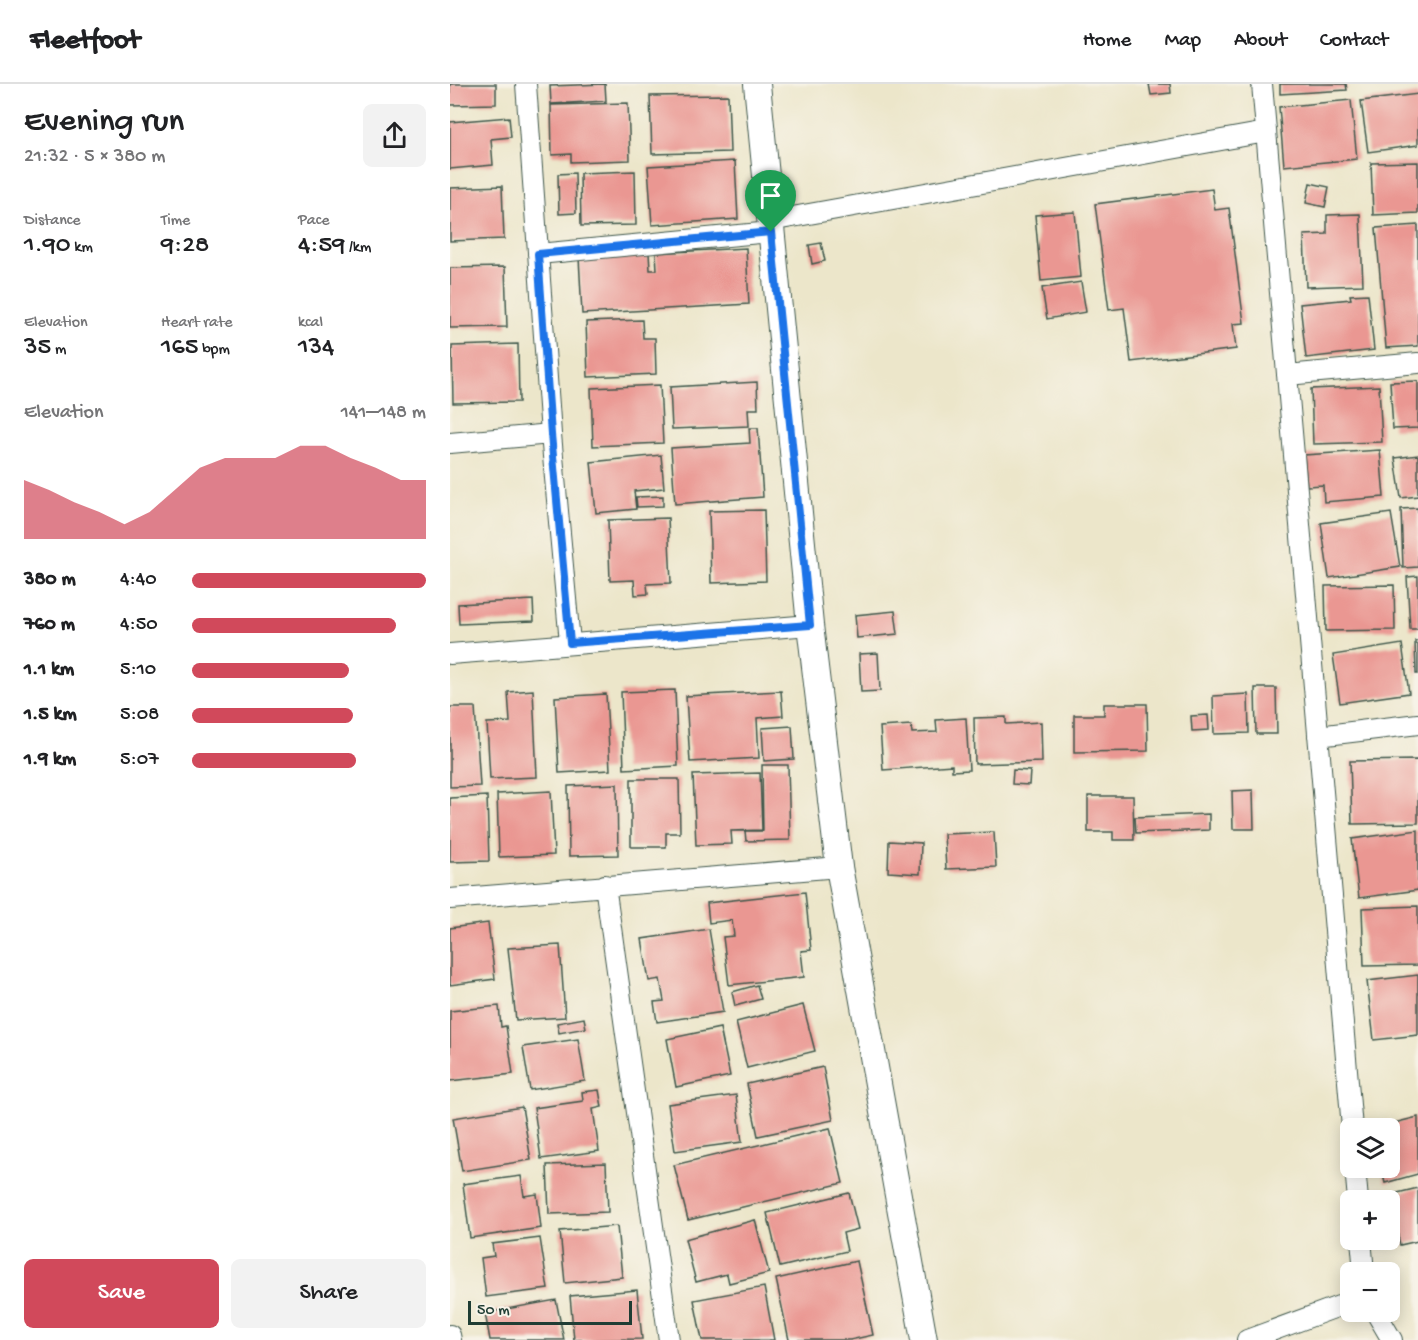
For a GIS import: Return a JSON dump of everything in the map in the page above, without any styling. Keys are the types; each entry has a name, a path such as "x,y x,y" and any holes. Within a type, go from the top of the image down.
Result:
{"street":[{"path":"526,84 551,434 570,643"},
{"path":"756,84 810,625 839,867 918,1338"},
{"path":"1262,84 1351,1118"},
{"path":"538,254 770,227 1266,132"},
{"path":"1287,375 1418,363"},
{"path":"450,443 551,434"},
{"path":"450,654 810,625"},
{"path":"1318,736 1418,724"},
{"path":"450,899 839,867"},
{"path":"605,885 669,1340"},
{"path":"1247,1340 1340,1306"},
{"path":"1381,1322 1392,1340"},
{"path":"450,1335 451,1340"}],"building":[{"path":"450,84 496,84 496,104 450,105"},
{"path":"605,84 606,101 551,104 550,86"},
{"path":"1149,84 1170,84 1171,93 1151,95"},
{"path":"1280,84 1346,84 1347,90 1280,94"},
{"path":"1418,94 1418,145 1368,152 1361,101"},
{"path":"728,95 730,152 652,154 650,96"},
{"path":"1351,100 1357,159 1284,166 1279,107"},
{"path":"628,103 630,160 571,162 571,154 552,155 551,105"},
{"path":"509,117 511,137 491,139 493,165 450,169 450,122"},
{"path":"735,161 738,219 652,225 648,166"},
{"path":"1418,162 1418,213 1373,215 1371,163"},
{"path":"635,171 636,225 581,226 580,173"},
{"path":"575,173 576,213 559,214 558,174"},
{"path":"1310,183 1329,187 1325,207 1306,203"},
{"path":"502,186 504,239 450,241 450,188"},
{"path":"1212,189 1215,210 1229,208 1244,323 1233,324 1236,349 1131,362 1124,308 1109,310 1095,204"},
{"path":"1075,212 1081,277 1041,281 1035,215"},
{"path":"1360,214 1363,285 1306,287 1304,235 1327,234 1327,215"},
{"path":"1418,225 1418,346 1386,348 1376,228"},
{"path":"821,243 825,261 812,264 809,245"},
{"path":"746,248 749,304 582,314 579,257 649,253 650,270 657,270 656,253"},
{"path":"505,267 507,327 450,328 450,268"},
{"path":"1081,282 1086,312 1047,319 1042,288"},
{"path":"1368,294 1374,350 1306,358 1300,304 1351,299 1350,295"},
{"path":"642,320 643,338 655,338 656,374 588,377 586,322"},
{"path":"518,344 519,402 453,403 452,346"},
{"path":"1418,381 1418,428 1393,429 1390,382"},
{"path":"757,382 758,409 748,409 749,426 672,429 670,387"},
{"path":"660,385 663,443 593,446 591,388"},
{"path":"1379,386 1382,442 1313,444 1311,389"},
{"path":"749,428 758,428 763,497 675,504 671,448 750,443"},
{"path":"1380,450 1384,497 1324,502 1323,485 1307,486 1304,455"},
{"path":"661,455 664,488 634,491 636,509 596,513 591,462"},
{"path":"1418,455 1418,496 1401,498 1395,458"},
{"path":"663,496 663,506 637,507 636,497"},
{"path":"1418,508 1418,567 1403,568 1401,509"},
{"path":"764,510 766,581 711,583 709,511"},
{"path":"1391,513 1400,567 1329,578 1321,523"},
{"path":"668,518 671,583 647,584 648,594 635,595 634,580 610,581 608,520"},
{"path":"1418,576 1418,629 1410,629 1407,577"},
{"path":"1394,585 1395,630 1326,631 1325,586"},
{"path":"533,600 534,621 459,624 458,604"},
{"path":"895,611 898,634 857,638 855,615"},
{"path":"1415,641 1418,641 1418,674 1416,674"},
{"path":"1402,644 1409,693 1340,703 1333,655"},
{"path":"878,653 880,691 861,692 859,654"},
{"path":"1255,688 1276,688 1277,734 1256,734"},
{"path":"533,690 537,777 490,779 487,723 510,722 508,692"},
{"path":"675,690 678,766 624,769 621,692"},
{"path":"781,691 783,716 757,718 759,758 690,762 686,696"},
{"path":"606,694 610,770 559,773 555,697"},
{"path":"1248,694 1249,733 1214,734 1213,696"},
{"path":"1104,704 1147,704 1148,751 1074,752 1074,715 1104,715"},
{"path":"450,707 475,707 480,786 450,787"},
{"path":"1208,715 1209,730 1192,731 1191,716"},
{"path":"1006,717 1006,724 1041,722 1042,762 975,764 974,718"},
{"path":"966,718 969,770 952,771 952,765 883,770 880,727 911,725 912,733 937,732 936,720"},
{"path":"792,726 794,759 764,761 762,728"},
{"path":"1418,760 1418,823 1352,824 1350,761"},
{"path":"762,765 788,765 790,840 746,841 745,831 763,831"},
{"path":"1013,770 1030,771 1029,785 1012,784"},
{"path":"760,773 762,830 731,831 732,844 696,845 693,775"},
{"path":"631,779 679,779 680,833 666,833 666,847 631,847"},
{"path":"617,784 618,855 569,856 568,786"},
{"path":"1253,790 1254,829 1233,829 1232,791"},
{"path":"551,791 554,855 499,857 497,794"},
{"path":"487,796 489,861 450,862 450,798"},
{"path":"1088,796 1133,796 1134,840 1113,840 1113,832 1088,832"},
{"path":"1209,814 1209,830 1136,833 1135,817"},
{"path":"1418,830 1418,890 1359,898 1352,839"},
{"path":"994,832 996,867 946,869 944,834"},
{"path":"889,841 921,843 920,874 888,872"},
{"path":"805,892 811,950 801,951 804,977 729,985 723,937 734,936 732,920 709,923 707,903"},
{"path":"1418,906 1418,965 1364,966 1362,908"},
{"path":"488,923 495,979 450,985 450,928"},
{"path":"709,929 723,1012 657,1022 654,1002 664,1001 660,979 649,981 642,939"},
{"path":"560,945 565,1017 516,1020 508,948"},
{"path":"1418,975 1418,1035 1374,1040 1367,981"},
{"path":"757,985 761,999 735,1006 732,992"},
{"path":"803,1005 815,1051 747,1068 736,1022"},
{"path":"499,1006 501,1027 506,1026 513,1074 450,1081 450,1011"},
{"path":"584,1018 586,1028 559,1033 557,1023"},
{"path":"720,1028 730,1076 676,1087 667,1039"},
{"path":"578,1039 585,1081 530,1090 523,1047"},
{"path":"823,1067 833,1120 758,1136 747,1084"},
{"path":"599,1090 602,1107 593,1109 599,1151 541,1159 534,1108 583,1101 582,1092"},
{"path":"736,1095 742,1142 675,1151 668,1104"},
{"path":"522,1107 531,1160 462,1171 453,1118"},
{"path":"1418,1117 1418,1174 1385,1183 1384,1178 1400,1178 1400,1122"},
{"path":"830,1128 843,1183 688,1220 674,1165"},
{"path":"606,1163 608,1212 549,1214 547,1165"},
{"path":"521,1176 524,1196 537,1194 541,1228 470,1238 463,1184"},
{"path":"1418,1188 1418,1241 1400,1245 1400,1192"},
{"path":"849,1193 858,1229 843,1233 847,1251 780,1267 767,1213"},
{"path":"755,1220 769,1273 729,1283 727,1274 696,1282 685,1239"},
{"path":"617,1226 622,1277 565,1283 560,1231"},
{"path":"540,1238 548,1289 486,1297 481,1258 494,1256 492,1244"},
{"path":"857,1261 873,1335 850,1340 789,1340 776,1279"},
{"path":"764,1287 774,1340 702,1340 694,1300"},
{"path":"637,1290 642,1339 574,1340 570,1296"},
{"path":"556,1300 564,1340 490,1340 485,1313"}],"route":[{"path":"771,232 810,625 570,643 551,434 538,254 771,232"}]}
